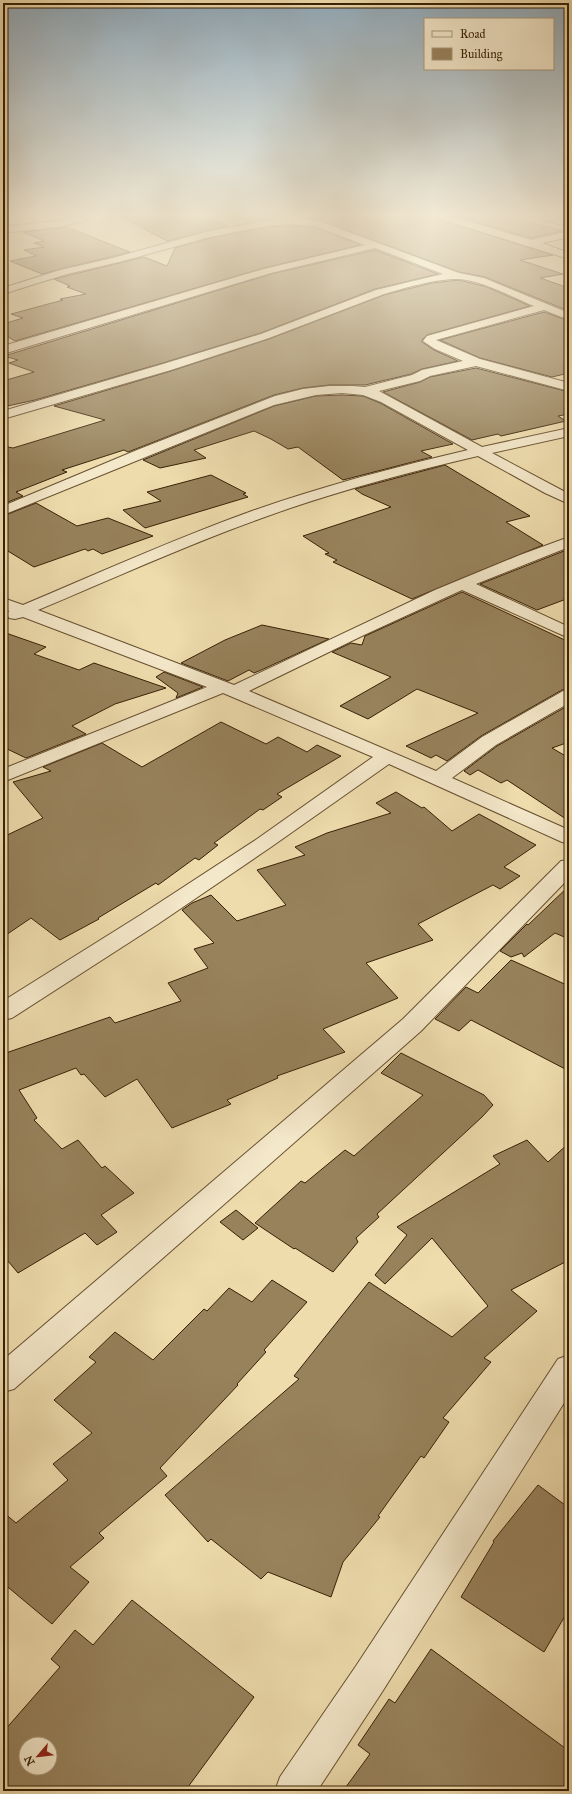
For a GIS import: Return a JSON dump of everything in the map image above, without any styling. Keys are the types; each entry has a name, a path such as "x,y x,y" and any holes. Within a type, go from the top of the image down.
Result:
{"street":[{"path":"3,350 168,301"},
{"path":"3,415 167,367 265,336 357,301"},
{"path":"529,301 569,317"},
{"path":"544,307 429,340 433,345 476,362 569,387"},
{"path":"3,511 171,441 271,402 294,395 324,391 366,391 416,378 426,373 476,362"},
{"path":"366,391 482,451 528,479 569,500"},
{"path":"3,619 204,534 293,502 356,482 482,451 569,432"},
{"path":"3,776 52,755 228,689 499,568 569,542"},
{"path":"462,584 569,633"},
{"path":"3,603 228,689 387,756 569,838"},
{"path":"438,779 489,741 569,695"},
{"path":"3,1012 156,915 264,843 387,756"},
{"path":"3,1379 412,1024 569,866"},
{"path":"294,1791 374,1672 569,1368"}],"building":[{"path":"60,301 152,301 15,341 3,334 3,324 23,318 11,314"},
{"path":"184,301 345,301 261,333 35,400 3,407 3,381 34,372 9,363 18,360 4,356"},
{"path":"369,301 518,301 530,306 427,335 422,340 422,342 434,350 458,361 422,369 411,374 365,385 329,385 303,388 274,395 128,452 124,450 62,470 67,472 16,492 23,496 3,504 3,446 13,448 105,420 54,406 171,371 269,339"},
{"path":"544,301 569,301 569,311"},
{"path":"544,312 569,321 569,373 552,377 480,358 440,340"},
{"path":"476,368 569,392 569,414 558,416 566,421 501,436 498,434 472,440 383,392 420,382 430,377"},
{"path":"316,396 363,396 380,403 453,444 421,451 432,457 343,480 298,447 288,449 254,431 194,450 206,458 160,468 143,460 274,406"},
{"path":"445,465 530,516 506,522 543,545 412,599 333,562 337,560 325,554 329,553 303,536 391,507 362,494 355,489"},
{"path":"211,475 246,493 243,494 248,497 145,528 123,510 161,501 147,492"},
{"path":"36,503 77,526 108,518 153,536 102,554 93,549 88,551 85,549 34,567 3,548 3,516"},
{"path":"569,549 569,598 537,610 480,584"},
{"path":"462,592 569,642 569,689 562,690 481,736 447,761 436,755 431,758 406,746 478,713 417,689 368,719 340,706 391,677 332,652 351,643 362,645 365,636"},
{"path":"262,625 329,639 259,671 254,673 249,670 228,681 181,663 225,640"},
{"path":"3,632 46,647 34,654 79,670 94,663 166,688 115,704 72,726 86,734 26,758 3,747"},
{"path":"164,672 203,687 176,698 178,693 156,677"},
{"path":"569,705 569,742 552,748 569,758 569,821 507,780 501,783 478,770 470,775 464,771 497,746"},
{"path":"221,722 266,744 278,737 307,752 317,745 341,756 277,794 282,797 263,810 260,809 214,843 218,845 199,860 195,858 158,885 156,883 98,918 99,919 60,940 31,918 3,937 3,837 43,818 13,782 51,771 43,767 102,743 142,767"},
{"path":"396,792 422,808 424,807 452,831 479,814 536,845 504,867 520,876 500,889 493,885 418,924 433,940 366,963 398,998 323,1029 345,1052 277,1076 278,1078 227,1100 231,1104 172,1128 137,1079 105,1097 84,1074 81,1075 76,1068 19,1090 37,1118 34,1120 62,1149 78,1140 102,1168 105,1166 134,1193 101,1215 117,1232 97,1245 85,1233 18,1273 3,1255 3,1054 110,1017 115,1023 181,1001 168,983 208,968 194,949 214,943 182,910 192,903 211,895 237,921 286,905 257,870 305,855 295,847 327,833 391,813 376,803"},
{"path":"569,886 569,939 555,933 524,957 522,953 511,957 500,951 527,924 528,925"},
{"path":"511,960 569,986 569,1071 471,1020 459,1031 435,1019 466,987 478,993"},
{"path":"401,1053 484,1095 493,1105 482,1117 377,1214 379,1217 356,1238 358,1242 333,1272 295,1248 294,1249 255,1223 301,1181 305,1183 345,1150 354,1156 423,1095 381,1073"},
{"path":"527,1140 548,1162 569,1143 569,1260 511,1290 537,1311 484,1358 491,1362 443,1418 449,1422 424,1458 421,1456 378,1516 380,1517 343,1562 331,1597 268,1572 261,1579 211,1539 208,1542 165,1495 299,1379 294,1376 369,1282 452,1337 488,1306 432,1238 385,1284 375,1275 407,1235 397,1227 500,1164 493,1156"},
{"path":"236,1210 258,1228 243,1240 220,1222"},
{"path":"272,1280 307,1302 264,1350 266,1352 237,1384 238,1385 160,1468 167,1476 99,1533 104,1538 70,1567 89,1582 52,1624 3,1583 3,1512 16,1523 68,1480 53,1464 92,1433 54,1400 96,1362 89,1357 115,1332 153,1360 204,1309 207,1311 229,1288 252,1302"},
{"path":"538,1485 569,1508 569,1609 544,1652 461,1597 494,1542 493,1541"},
{"path":"132,1600 254,1697 185,1791 3,1791 3,1732 60,1667 51,1659 75,1630 93,1645"},
{"path":"431,1649 569,1751 569,1791 343,1791 370,1754 358,1745 389,1699 395,1703"}]}
